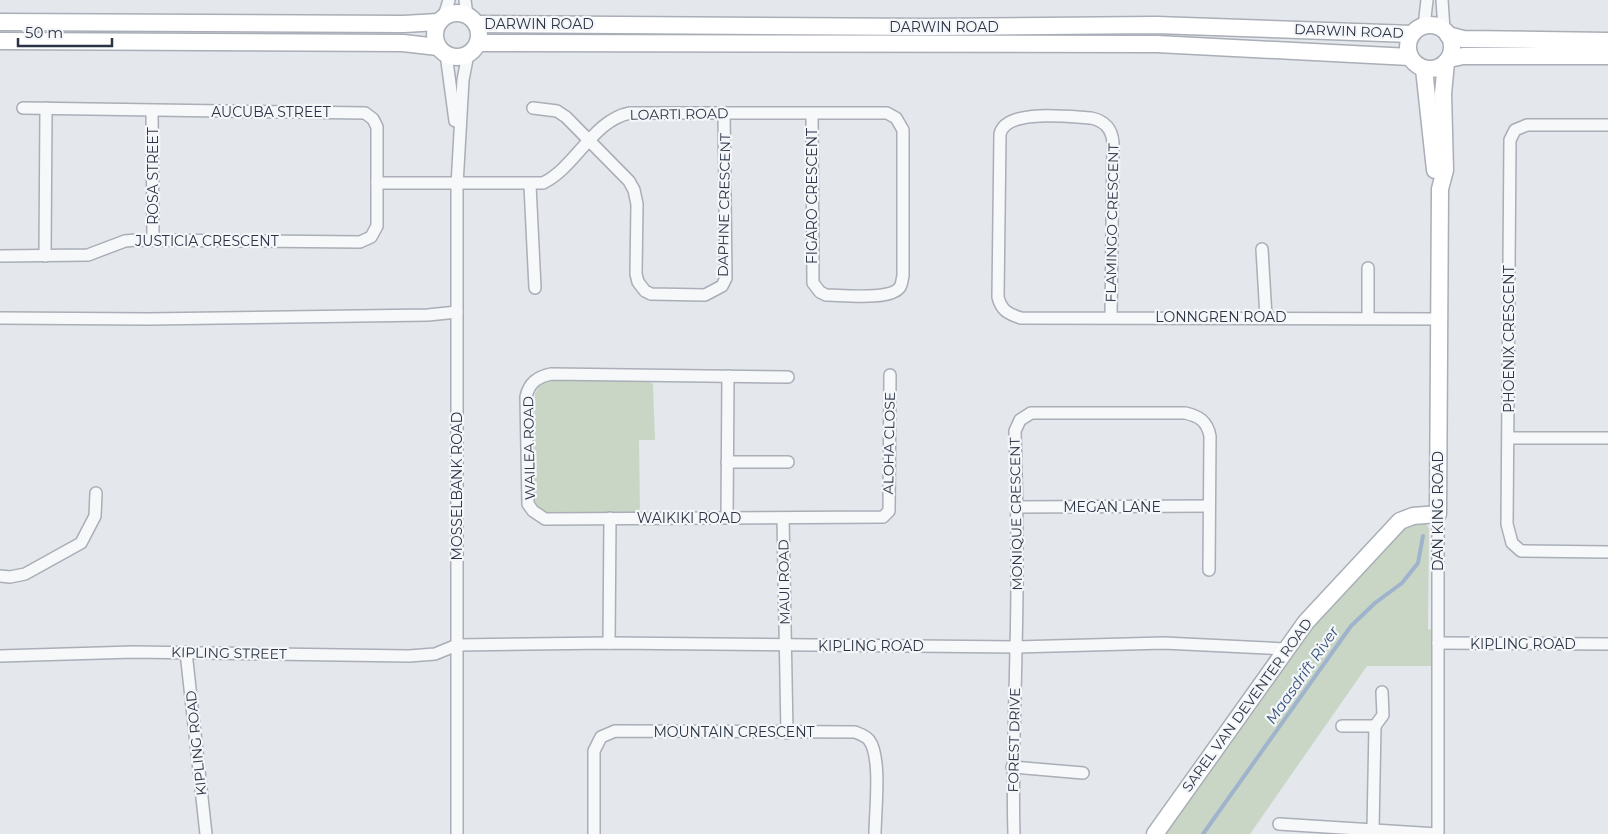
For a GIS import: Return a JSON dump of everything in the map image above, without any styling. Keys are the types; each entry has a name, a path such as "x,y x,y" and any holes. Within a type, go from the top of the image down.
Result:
{"street":[{"path":"442,51 434,35 449,0"},
{"path":"1427,0 1418,30 1407,48 1415,64 1424,69 1433,69 1447,60 1464,56 1608,56"},
{"path":"1442,0 1446,32 1452,48 1447,60"},
{"path":"0,22 404,24 441,19 454,12 469,13 479,36 473,49 455,57 442,51 403,43 0,41"},
{"name":"DARWIN ROAD","path":"469,13 928,27 1156,25 1418,30"},
{"path":"1418,30 1438,26 1446,32 1463,39 1608,41"},
{"name":"DARWIN ROAD","path":"473,49 1157,44 1410,57"},
{"name":"MOSSELBANK ROAD","path":"456,834 456,185 458,137 462,120 463,80 473,49"},
{"name":"MOSSELBANK ROAD","path":"442,51 458,137"},
{"name":"DAN KING ROAD","path":"1438,834 1438,319 1440,189 1445,170 1443,94 1447,60"},
{"name":"DAN KING ROAD","path":"1424,69 1435,169 1440,189"},
{"name":"AUCUBA STREET","path":"23,108 136,108 152,112 365,113 373,119 377,127 377,184"},
{"path":"46,108 46,256"},
{"name":"DAPHNE CRESCENT","path":"533,108 557,111 566,117 629,181 634,190 637,204 636,274 641,286 651,294 704,295 722,286 726,278 724,113"},
{"name":"ROSA STREET","path":"152,112 153,240"},
{"name":"LOARTI ROAD","path":"456,185 530,185 543,183 564,170 590,141 621,115 675,112 888,114 896,118"},
{"name":"FIGARO CRESCENT","path":"812,114 812,275 817,288 826,294 885,296 895,292 900,287 903,276 903,130 896,118"},
{"name":"FLAMINGO CRESCENT","path":"1005,311 998,297 1002,129 1009,122 1024,117 1091,118 1104,123 1112,135 1111,318"},
{"name":"PHOENIX CRESCENT","path":"1608,125 1527,126 1515,130 1510,140 1507,524 1512,543 1516,548 1527,552 1608,552"},
{"path":"377,184 456,185"},
{"name":"JUSTICIA CRESCENT","path":"0,256 88,255 125,241 364,241 374,234 378,226 377,184"},
{"path":"530,185 535,288"},
{"path":"1262,249 1266,317"},
{"path":"1368,268 1368,318"},
{"name":"LONNGREN ROAD","path":"1005,311 1021,318 1266,317 1438,319"},
{"path":"0,318 148,319 428,315 457,312"},
{"name":"WAILEA ROAD","path":"610,518 546,519 532,512 527,497 526,397 532,383 542,376 551,374 788,377"},
{"name":"ALOHA CLOSE","path":"889,511 890,374"},
{"path":"727,517 728,376"},
{"name":"MONIQUE CRESCENT","path":"1016,647 1017,507 1015,431 1020,420 1031,413 1185,413 1202,419 1209,429 1210,436 1208,506 1210,570"},
{"path":"1509,438 1608,438"},
{"path":"727,462 788,462"},
{"path":"0,576 10,577 25,574 81,543 95,516 96,493"},
{"name":"MEGAN LANE","path":"1017,507 1208,506"},
{"name":"WAIKIKI ROAD","path":"610,518 880,518 889,511"},
{"name":"SAREL VAN DEVENTER ROAD","path":"1155,834 1306,622 1397,524 1408,517 1438,514"},
{"path":"609,643 610,518"},
{"name":"MAUI ROAD","path":"783,518 787,733"},
{"name":"KIPLING ROAD","path":"457,645 609,643 1016,647 1164,643 1285,649"},
{"name":"KIPLING ROAD","path":"1438,643 1608,644"},
{"name":"KIPLING STREET","path":"0,656 186,652 409,656 435,654 457,645"},
{"name":"FOREST DRIVE","path":"1014,834 1012,767 1016,647"},
{"name":"KIPLING ROAD","path":"186,652 206,834"},
{"path":"1373,830 1375,726 1383,715 1382,692"},
{"path":"1342,726 1375,726"},
{"name":"MOUNTAIN CRESCENT","path":"594,834 594,751 597,741 605,734 616,731 856,732 869,739 876,758 875,834"},
{"path":"1012,767 1083,773"},
{"path":"1279,824 1438,834"}],"green space":[{"path":"549,380 646,380 653,384 655,440 639,440 640,514 550,513 537,505 534,497 535,394 540,385"},
{"path":"1420,522 1427,525 1429,529 1428,629 1432,630 1432,666 1367,666 1250,834 1165,834 1302,638 1406,526"}],"waterway":[{"name":"Maasdrift River","path":"1203,834 1351,626 1375,603 1402,583 1418,563 1423,536"}]}
